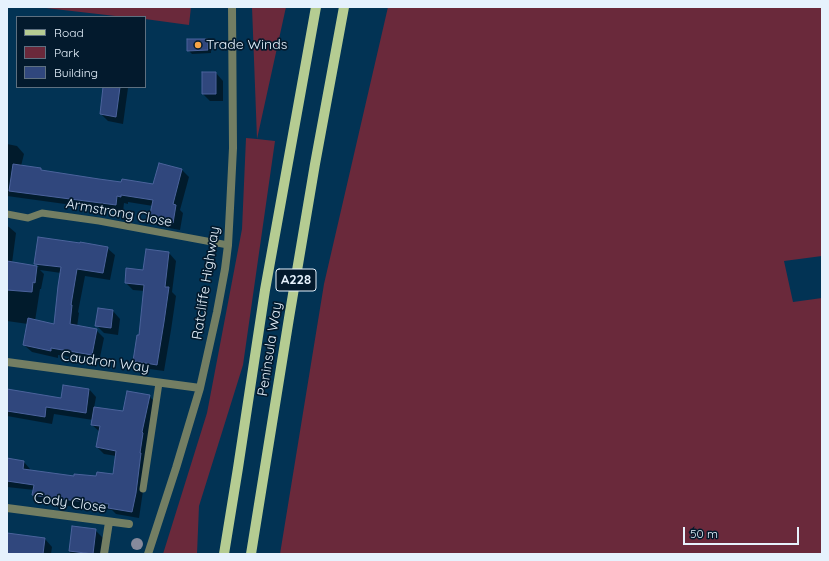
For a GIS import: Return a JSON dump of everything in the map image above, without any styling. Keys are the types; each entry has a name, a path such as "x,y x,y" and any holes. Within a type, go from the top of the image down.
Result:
{"main road":[{"name":"Peninsula Way","path":"224,554 265,290 316,7"},
{"name":"Peninsula Way","path":"251,554 289,318 344,7"}],"street":[{"name":"Ratcliffe Highway","path":"148,554 200,388 218,312 225,269 228,245 233,148 232,7"},
{"name":"Caudron Way","path":"7,362 200,388"},
{"name":"Cody Close","path":"7,508 129,524"},
{"path":"104,554 109,522"}],"lane":[{"name":"Armstrong Close","path":"7,214 28,218 42,213 99,221 228,245"},
{"path":"143,489 159,383"}],"green space":[{"path":"37,7 191,7 189,25 146,19 146,16 115,16"},
{"path":"252,7 286,7 257,139"},
{"path":"388,7 822,7 822,256 784,261 793,302 822,298 822,554 280,554 324,284"},
{"path":"246,138 275,141 243,365 199,506 197,554 163,554 207,413 242,229"}],"building":[{"name":"Trade Winds","path":"187,39 208,39 208,50 187,51"},
{"path":"202,72 216,72 216,94 202,94"},
{"path":"103,88 120,88 116,117 100,114"},
{"path":"159,163 182,169 173,204 176,205 173,223 149,219 153,200 121,195 121,197 117,196 116,205 9,191 13,164 99,179 121,182 122,179 153,184"},
{"path":"38,237 108,247 103,273 77,269 71,305 70,324 97,329 92,355 51,348 51,351 23,345 28,318 54,324 61,267 34,264"},
{"path":"146,249 169,252 165,287 169,287 157,365 133,361 137,335 139,335 144,285 125,283 126,268 143,270"},
{"path":"7,261 37,266 35,283 33,282 32,292 7,290"},
{"path":"98,308 113,310 111,328 95,326"},
{"path":"63,385 89,389 86,413 46,407 45,417 7,411 7,389 61,398"},
{"path":"127,391 150,395 142,432 136,493 132,512 108,508 109,504 32,495 34,485 7,481 7,458 24,461 23,469 74,476 74,474 96,476 97,472 113,474 116,451 96,447 100,426 91,425 94,407 123,411"},
{"path":"72,526 96,529 93,554 69,551"},
{"path":"7,533 45,538 43,554 7,554"}],"place":[{"name":"Trade Winds","path":"198,45"}]}
